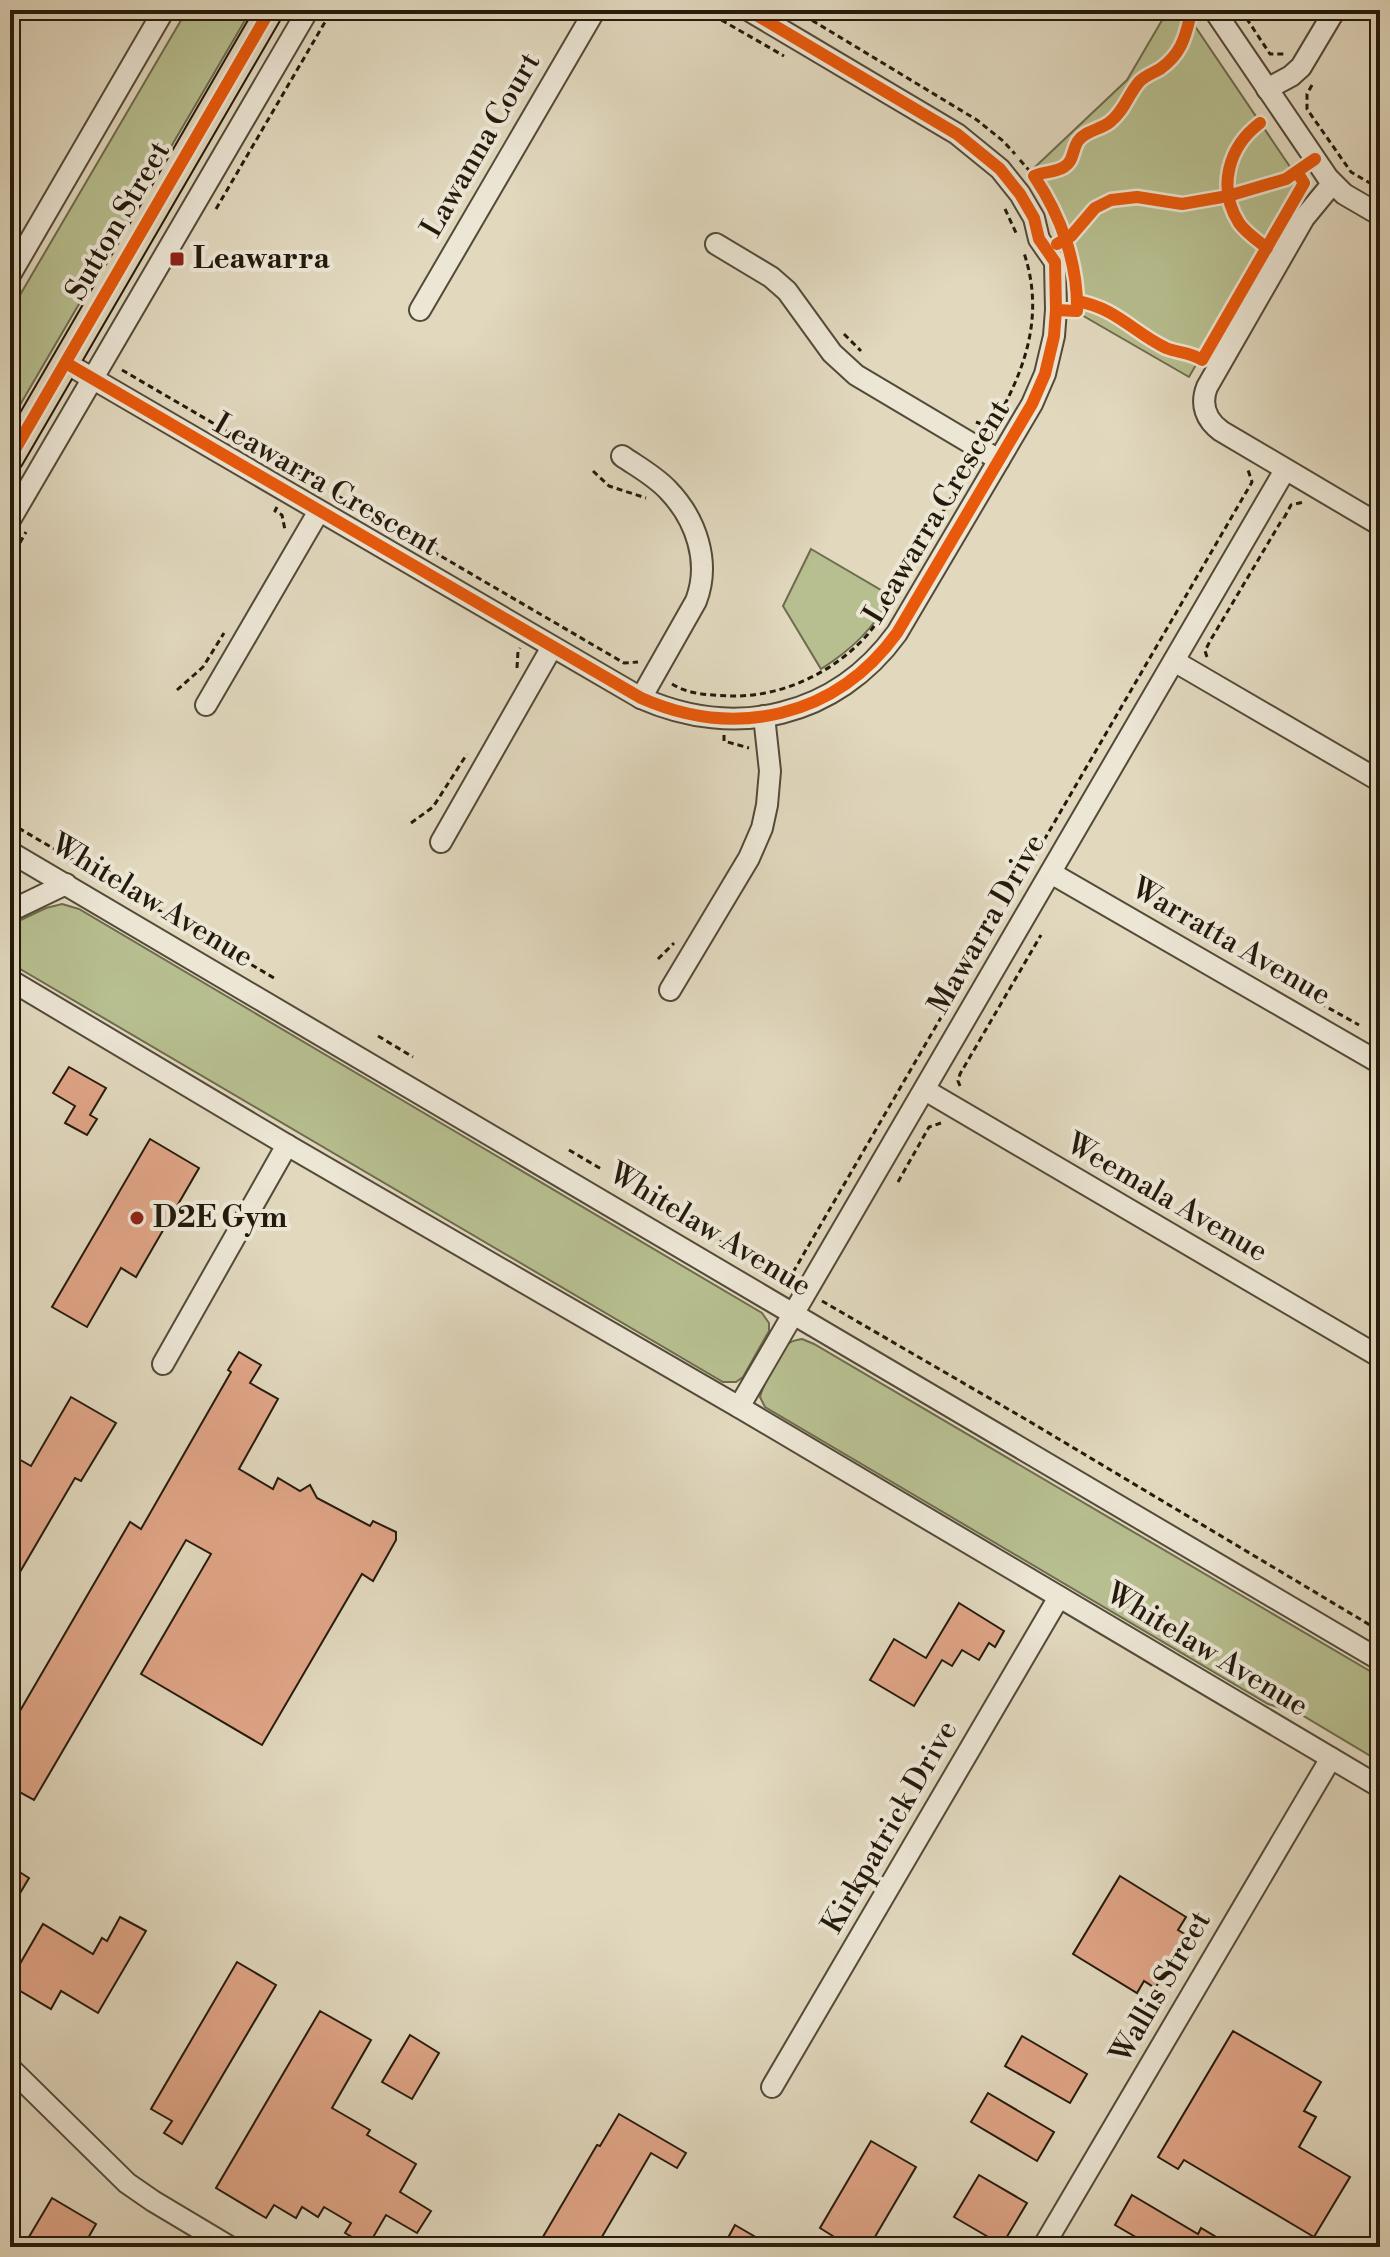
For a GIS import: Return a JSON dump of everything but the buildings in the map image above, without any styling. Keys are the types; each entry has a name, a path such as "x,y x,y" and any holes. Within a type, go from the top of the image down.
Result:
{"main road":[{"name":"Sutton Street","path":"10,458 270,10"}],"street":[{"path":"10,275 164,10"},
{"name":"Sutton Street","path":"10,520 308,10"},
{"name":"Lawanna Court","path":"420,310 595,10"},
{"name":"Leawarra Crescent","path":"66,363 641,698 689,715 725,719 764,716 797,708 833,692 861,673 883,651 909,614 1041,384 1055,323 1055,262 1039,239 1034,218 1020,194 1000,169 950,129 748,10"},
{"path":"1214,10 1332,184 1380,215"},
{"path":"1267,89 1298,70 1335,10"},
{"path":"1332,184 1304,218 1204,394 1205,411 1216,428 1285,470 1377,515"},
{"path":"716,244 771,277 787,291 832,353 856,375 999,460"},
{"path":"622,456 659,481 673,495 693,525 702,561 702,584 696,601 646,668 641,698"},
{"name":"Mawarra Drive","path":"739,1407 793,1314 797,1286 925,1090 1285,470"},
{"path":"206,705 319,511"},
{"path":"441,842 552,647"},
{"path":"1174,661 1380,781"},
{"path":"670,990 749,858 762,828 770,771 764,716"},
{"name":"Whitelaw Avenue","path":"10,852 1380,1660"},
{"name":"Warratta Avenue","path":"1051,873 1380,1063"},
{"path":"10,911 66,884"},
{"name":"Whitelaw Avenue","path":"10,980 1380,1787"},
{"name":"Weemala Avenue","path":"925,1090 1380,1357"},
{"path":"163,1364 287,1145"},
{"name":"Kirkpatrick Drive","path":"772,2087 1059,1597"},
{"name":"Wallis Street","path":"1043,2247 1331,1758"},
{"path":"10,2068 127,2183 230,2247"}],"path":[{"path":"704,10 783,55"},
{"path":"1241,10 1270,54 1284,54 1312,85 1307,94 1307,109 1351,172 1380,189"},
{"path":"1020,194 1039,183 1034,176 1047,171"},
{"path":"122,370 624,663 646,668 680,690 727,696 766,693 796,684 834,664 858,644 884,611 1015,387 1029,339 1032,295 1026,260 1001,202"},
{"path":"843,334 867,357"},
{"path":"972,420 991,428"},
{"path":"797,1286 1252,482 1248,467"},
{"path":"593,471 609,486 639,494 654,504"},
{"path":"285,529 282,515 275,511 297,472"},
{"path":"1213,664 1206,654 1207,647 1283,518"},
{"path":"511,679 518,666 518,651 542,615"},
{"path":"177,690 203,667 226,630"},
{"path":"633,664 646,668"},
{"path":"727,696 724,741 750,748"},
{"path":"411,823 433,807 466,755"},
{"path":"10,823 274,978"},
{"path":"963,1091 959,1083 960,1074 1041,935"},
{"path":"658,959 680,936"},
{"path":"1259,969 1359,1025"},
{"path":"378,1036 413,1057"},
{"path":"898,1182 929,1127 936,1123 947,1125"},
{"path":"569,1150 603,1170"},
{"path":"702,1231 1380,1631"}],"green space":[{"path":"187,10 251,10 10,422 10,312"},
{"path":"1168,10 1184,10 1301,183 1189,377 1080,314 1074,255 1034,168 1127,80"},
{"path":"811,549 891,596 878,618 861,637 821,669 783,606"},
{"path":"62,904 79,909 762,1313 769,1323 769,1331 743,1377 736,1382 723,1382 10,963 10,925"},
{"path":"802,1339 1380,1677 1380,1760 1300,1714 1268,1704 765,1407 760,1397 764,1385 789,1343"}],"cycle path":[{"path":"10,458 270,10"},
{"path":"66,363 641,698 677,711 712,717 748,718 782,713 814,702 845,684 872,662 897,633 1032,404 1045,374 1054,336 1055,262 1039,239 1034,218 1020,194 1000,169 957,134 748,10"},
{"path":"1056,310 1077,311 1077,293 1066,240 1034,176 1064,167 1070,162 1081,137 1115,118 1139,82 1167,64 1177,52 1190,17"},
{"path":"1260,123 1233,156 1228,196 1239,223 1267,248"},
{"path":"1057,244 1071,236 1095,208 1111,200 1137,197 1182,204 1228,196 1286,179 1315,159"},
{"path":"1077,301 1103,309 1166,348 1202,360 1304,183 1297,172"}],"place":[{"name":"Leawarra","path":"177,259"},
{"name":"D2E Gym","path":"137,1218"}]}
